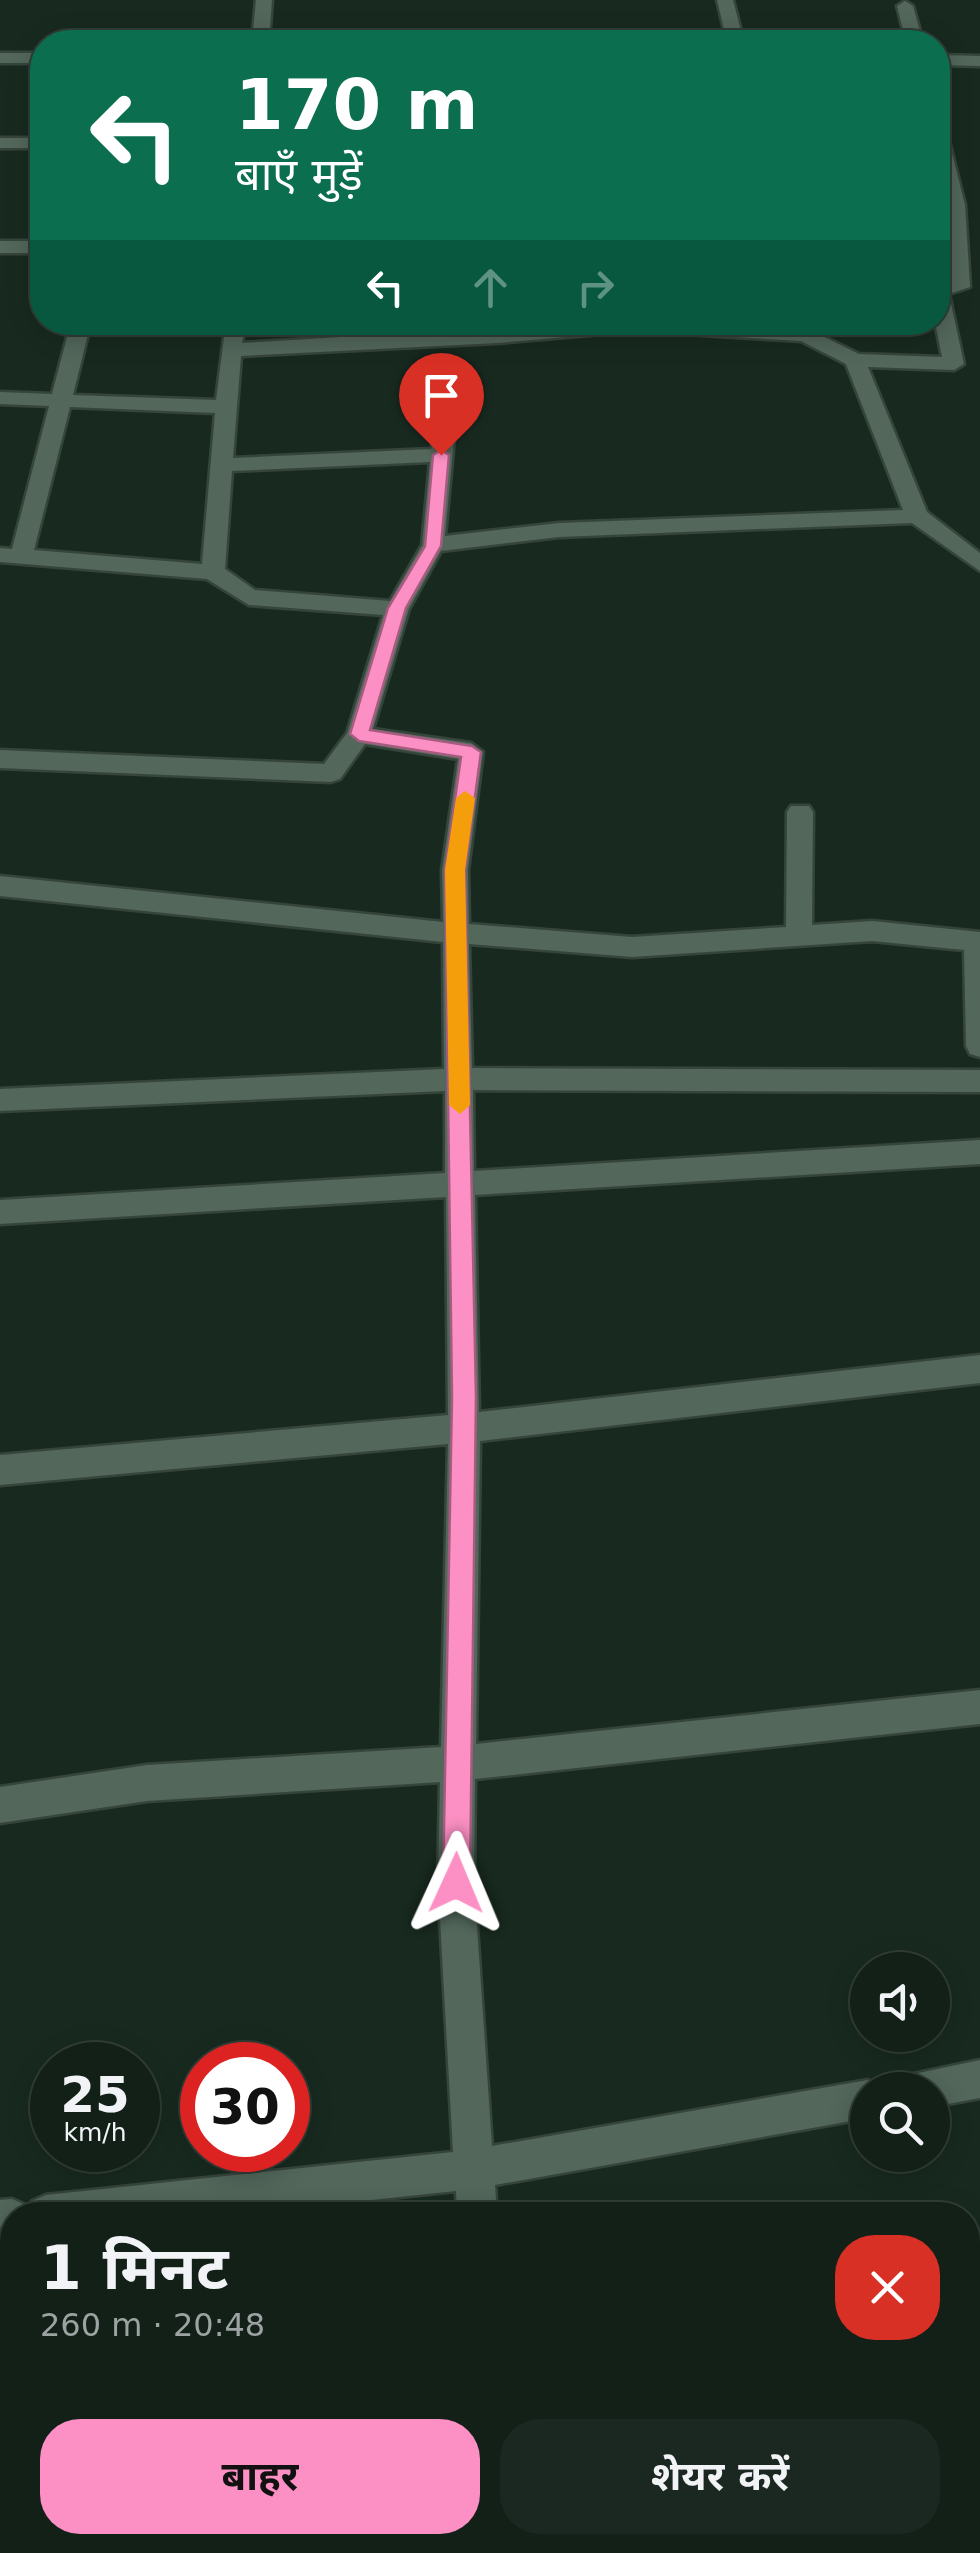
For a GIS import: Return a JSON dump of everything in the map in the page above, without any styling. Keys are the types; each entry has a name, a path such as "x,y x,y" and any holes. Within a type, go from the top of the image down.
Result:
{"street":[{"path":"262,30 264,0"},
{"path":"725,0 733,30"},
{"path":"906,6 912,30"},
{"path":"0,58 30,58"},
{"path":"950,60 980,61"},
{"path":"0,143 30,143"},
{"path":"950,181 956,205 960,288 950,289"},
{"path":"0,246 30,246"},
{"path":"78,335 10,556 214,572 248,598 397,608"},
{"path":"214,572 234,335"},
{"path":"231,350 520,335"},
{"path":"814,335 855,360 954,364 948,335"},
{"path":"855,360 917,516 980,564"},
{"path":"0,398 226,407"},
{"path":"0,758 331,773 359,734 397,608 433,546 442,445 222,465"},
{"path":"433,546 559,530 917,516"},
{"path":"359,734 472,752 455,870 464,1428 456,1883 476,2202"},
{"path":"800,812 800,935"},
{"path":"0,886 455,933 632,947 872,931 978,942 980,1046"},
{"path":"0,1100 459,1079 980,1080"},
{"path":"0,1212 980,1152"},
{"path":"0,1470 464,1428 980,1369"},
{"path":"0,1806 147,1783 459,1763 980,1707"},
{"path":"950,2084 980,2079"},
{"path":"167,2202 474,2169 850,2102"}],"slow traffic":[{"path":"460,1105 455,870 465,798"}],"route":[{"path":"441,455 433,546 397,608 359,734 472,752 455,870 464,1397 456,1883"}]}
